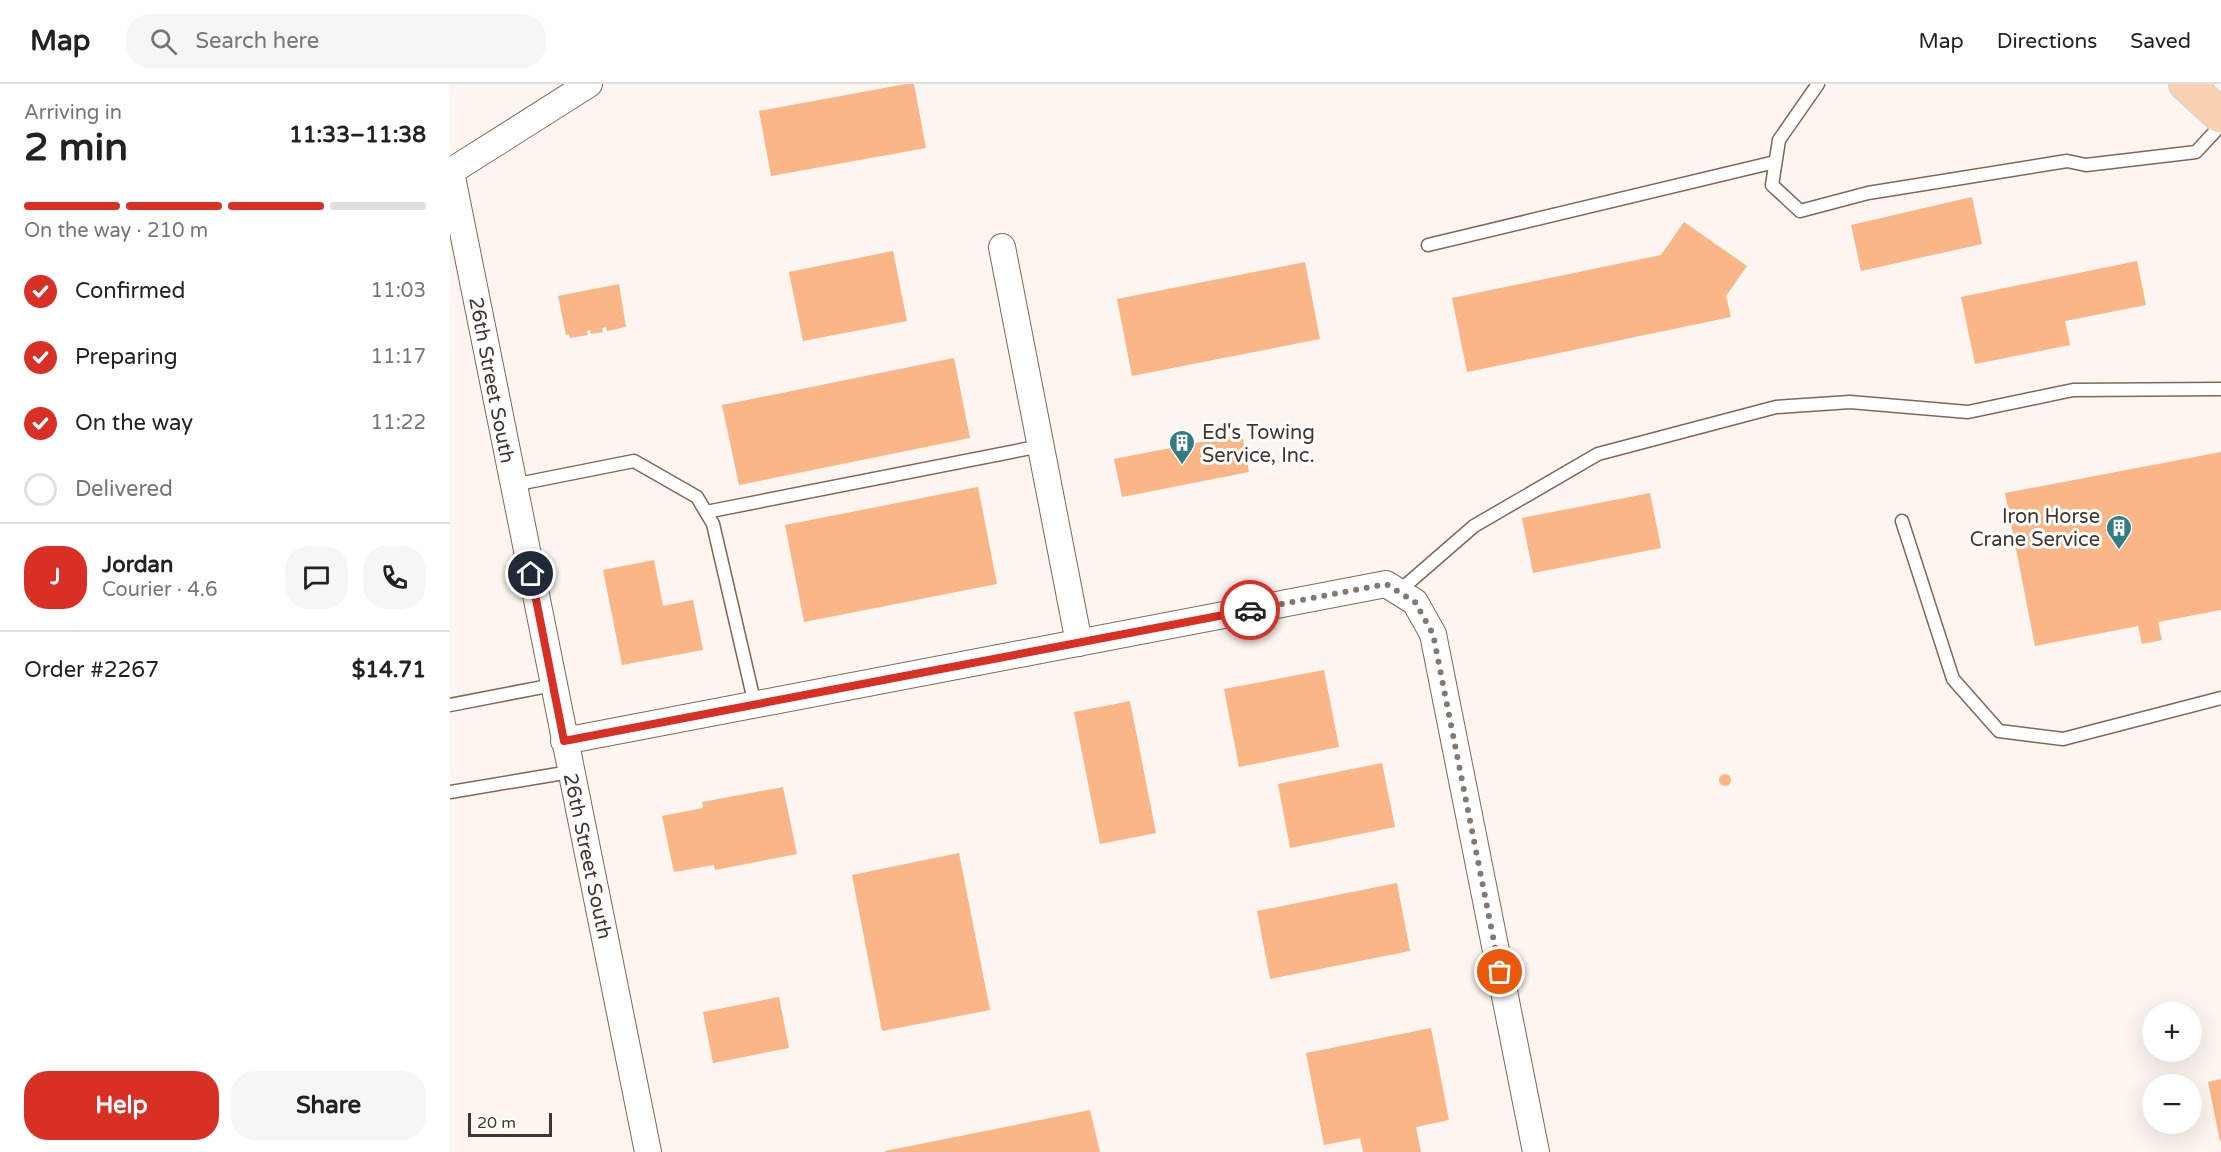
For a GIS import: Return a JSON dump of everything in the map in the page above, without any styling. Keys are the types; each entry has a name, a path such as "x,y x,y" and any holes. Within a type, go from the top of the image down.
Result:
{"main road":[{"path":"2186,84 2221,116"}],"street":[{"path":"450,172 589,84"},
{"name":"26th Street South","path":"450,172 648,1152"},
{"path":"1002,247 1079,643"},
{"path":"564,741 1386,584 1406,597 1433,634 1536,1152"}],"lane":[{"path":"1818,84 1779,140 1775,162 1772,185 1800,211 1868,193 2067,161 2086,165 2196,153 2221,125"},
{"path":"1428,245 1775,162"},
{"path":"1406,597 1474,526 1598,454 1776,407 1850,402 1968,412 2073,390 2221,389"},
{"path":"706,512 1041,446"},
{"path":"513,485 634,461 697,497 713,524 755,705"},
{"path":"1902,521 1953,679 1999,731 2063,739 2221,698"},
{"path":"450,705 553,685"},
{"path":"450,792 570,772"}],"building":[{"path":"914,84 926,148 771,176 759,111"},
{"path":"1972,197 1982,244 1861,271 1851,225"},
{"path":"1684,222 1747,266 1726,296 1731,317 1467,372 1452,298 1661,255"},
{"path":"893,251 907,321 803,341 789,272"},
{"path":"2137,261 2146,305 2065,321 2070,345 1975,364 1961,297"},
{"path":"1305,262 1320,339 1132,376 1117,299"},
{"path":"619,284 626,327 607,331 606,327 602,328 603,332 591,334 590,330 587,331 588,335 570,338 569,334 566,335 558,296"},
{"path":"954,358 970,438 739,485 722,405"},
{"name":"Ed's Towing Service, Inc.","path":"1242,434 1249,472 1122,497 1114,459"},
{"name":"Iron Horse Crane Service","path":"2221,452 2221,610 2158,622 2162,640 2142,644 2138,626 2035,646 2005,493"},
{"path":"978,487 997,584 804,622 785,525"},
{"path":"1650,493 1661,548 1533,573 1522,518"},
{"path":"654,560 663,606 693,600 703,650 622,665 603,570"},
{"path":"1324,670 1339,747 1239,767 1224,689"},
{"path":"1130,701 1156,833 1100,844 1074,712"},
{"path":"1382,763 1395,827 1290,848 1278,784"},
{"path":"1725,774 1731,780 1725,786 1719,780"},
{"path":"783,787 797,854 715,870 714,865 674,872 662,816 703,808 702,802"},
{"path":"959,853 990,1010 882,1031 852,875"},
{"path":"1397,883 1410,951 1270,979 1257,911"},
{"path":"779,997 789,1048 713,1063 703,1012"},
{"path":"1431,1028 1449,1120 1416,1127 1421,1152 1363,1152 1360,1138 1324,1145 1306,1053"},
{"path":"2221,1079 2221,1141 2220,1141 2208,1082"},
{"path":"1090,1110 1100,1152 885,1152 885,1151"}],"way so far":[{"path":"1250,610 1386,584 1415,602 1433,634 1500,972"}],"place":[{"name":"Ed's Towing Service, Inc.","path":"1182,466"},
{"name":"Iron Horse Crane Service","path":"2119,551"}],"route":[{"path":"531,574 564,741 1250,610"}]}
